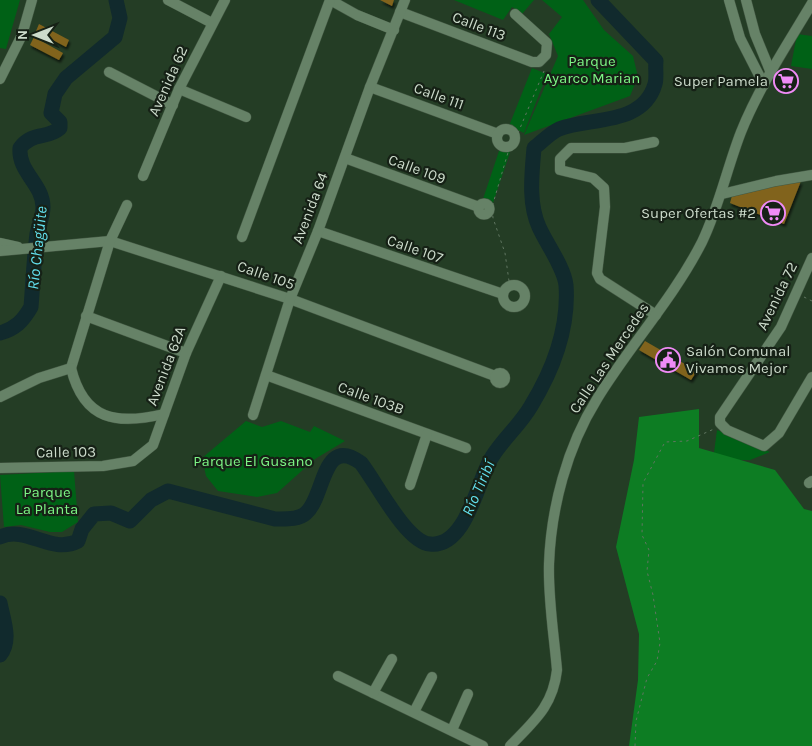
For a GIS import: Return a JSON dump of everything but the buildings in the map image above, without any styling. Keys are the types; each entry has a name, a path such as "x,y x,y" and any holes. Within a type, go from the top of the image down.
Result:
{"street":[{"path":"0,79 22,35 32,0"},
{"path":"168,0 212,23"},
{"name":"Avenida 62","path":"142,176 180,89 225,0"},
{"path":"242,237 330,0 357,15 394,30"},
{"name":"Avenida 64","path":"253,415 290,299 318,231 370,87 405,0"},
{"path":"729,0 740,38 764,85"},
{"path":"746,0 756,34 771,73"},
{"name":"Calle Las Mercedes","path":"510,746 552,697 556,684 557,670 549,565 554,516 567,464 582,427 597,399 677,286 702,242 722,194 741,133 764,85 812,3"},
{"name":"Calle 113","path":"400,12 532,62 539,62 546,55 547,42 515,14"},
{"path":"109,72 173,105"},
{"name":"Calle 111","path":"370,87 498,134"},
{"path":"180,89 246,117"},
{"path":"654,142 625,148 570,148 560,160 560,170 593,178 604,188 606,207 597,273 600,279 656,315"},
{"name":"Calle 109","path":"345,158 479,208"},
{"path":"722,194 776,181 812,175"},
{"path":"127,205 110,241 70,368 74,382 84,402 98,413 119,420 139,419 164,414"},
{"name":"Calle 107","path":"318,231 503,294"},
{"name":"Calle 105","path":"0,243 35,248 110,241 290,299 495,376"},
{"name":"Calle 105","path":"0,251 19,247"},
{"name":"Avenida 72","path":"720,423 720,417 781,327 812,258"},
{"name":"Avenida 62A","path":"133,461 153,445 186,353 221,276"},
{"path":"86,316 186,353"},
{"path":"0,397 38,378 70,368"},
{"name":"Calle 103B","path":"266,375 466,448"},
{"path":"720,423 727,430 764,446 779,433 812,377"},
{"path":"410,485 427,434"},
{"name":"Calle 103","path":"0,468 103,466 133,461"},
{"path":"374,693 392,660"},
{"path":"338,676 483,746"},
{"path":"414,712 432,677"},
{"path":"452,730 468,694"}],"path":[{"path":"518,134 544,71"},
{"path":"509,149 492,207 493,218 505,252 509,281"},
{"path":"635,746 636,721 646,678 657,661 660,644 653,594 646,571 649,550 642,535 643,483 665,442 687,441 713,430 720,423"}],"green space":[{"path":"0,0 20,0 6,49 0,48"},
{"name":"Parque Ayarco Marian","path":"454,0 534,0 522,14 512,7 503,20"},
{"name":"Parque Ayarco Marian","path":"542,0 583,0 604,30 633,56 638,77 630,96 524,135 558,56 549,34 562,17"},
{"path":"797,34 812,36 812,69 791,66"},
{"path":"532,68 547,74 524,133 509,126"},
{"path":"500,148 510,152 493,203 483,199"},
{"path":"699,409 699,448 775,470 804,509 812,511 812,746 629,746 638,680 639,634 616,547 634,460 639,417"},
{"name":"Parque El Gusano","path":"246,421 262,427 281,421 310,432 314,426 345,441 315,459 277,493 257,497 218,491 206,476 202,458"},
{"path":"717,430 770,452 750,460 713,460"},
{"name":"Parque La Planta","path":"74,471 78,522 62,532 50,532 21,525 4,527 0,475"}],"waterway":[{"name":"Río Chagüite","path":"0,333 18,324 31,307 37,234 43,210 42,199 26,171 20,156 20,148 30,139 50,134 60,128 60,122 51,113 55,94 66,78 115,37 120,18 116,0"},
{"name":"Río Tiribí","path":"0,537 10,534 20,535 58,545 68,544 78,541 82,529 94,514 111,513 130,521 151,500 168,491 275,519 296,518 306,513 312,505 326,471 331,462 339,456 348,456 361,463 392,510 411,533 421,541 430,544 443,542 453,535 470,510 492,457 527,413 539,392 553,363 562,332 566,301 565,278 539,227 533,208 532,168 534,148 559,129 628,114 649,98 655,84 656,61 598,0"},
{"name":"Río Tiribí","path":"0,603 6,637 4,649 0,655"}],"place":[{"name":"Super Pamela","path":"786,81"},
{"name":"Super Ofertas #2","path":"773,213"},
{"name":"Salón Comunal Vivamos Mejor","path":"668,360"}]}
